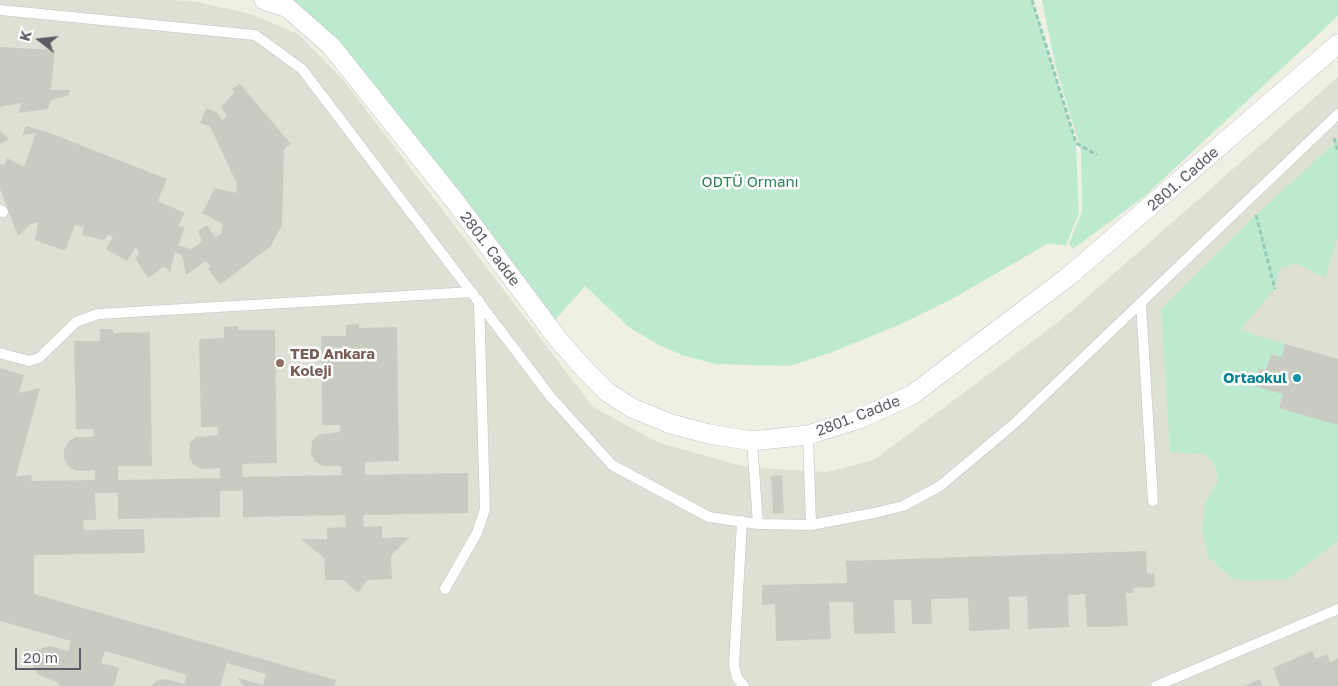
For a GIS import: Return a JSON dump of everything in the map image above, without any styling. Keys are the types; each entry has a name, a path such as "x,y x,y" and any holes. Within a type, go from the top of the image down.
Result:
{"street":[{"name":"2801. Cadde","path":"264,0 288,8 330,46 454,200 553,332 586,371 608,392 632,408 671,424 709,434 752,441 808,434 859,419 912,395 1104,248 1338,44"}],"lane":[{"path":"0,10 255,35 302,69 550,396 612,465 709,517 758,524 811,525 903,506 940,486 1015,423 1338,114"},
{"path":"0,353 29,361 39,358 76,322 98,314 472,292"},
{"path":"445,589 477,533 485,509 479,301"},
{"path":"1141,302 1153,502"},
{"path":"808,434 811,525"},
{"path":"752,441 758,524"},
{"path":"742,521 734,665 737,678 744,686"},
{"path":"1156,686 1338,609"}],"path":[{"path":"1032,0 1076,143 1097,155"},
{"path":"1252,196 1275,289"}],"shaded area":[{"name":"TED Ankara Koleji","path":"0,0 175,0 197,2 251,14 298,34 344,81 593,407 659,443 746,467 808,471 827,472 874,460 1061,320 1338,77 1338,686 0,686"}],"green space":[{"name":"ODTÜ Ormanı","path":"264,0 1032,0 1076,143 1079,213 1066,245 1047,244 952,299 901,324 830,353 789,366 716,364 685,356 659,345 630,328 585,286 549,327 331,46"},
{"path":"1042,0 1338,0 1338,16 1146,195 1073,249 1069,244 1082,211 1081,151 1055,64"},
{"path":"1338,140 1338,237 1325,278 1296,263 1280,268 1275,289 1240,330 1285,344 1282,357 1271,354 1266,370 1283,394 1279,408 1338,425 1338,541 1288,579 1249,581 1231,578 1208,556 1202,529 1205,503 1218,481 1216,468 1206,454 1170,452 1161,309 1256,215"}],"building":[{"path":"0,47 55,50 51,90 70,90 69,95 51,100 48,109 19,113 21,103 0,107"},
{"path":"240,84 291,144 284,149 282,225 271,246 220,285 208,268 211,266 206,261 186,275 182,255 175,252 170,272 164,266 148,278 135,258 139,254 136,247 127,261 106,249 113,237 108,234 104,240 82,235 84,227 75,225 65,251 35,240 38,222 30,224 18,236 0,189 0,164 4,165 7,158 24,167 36,133 22,135 26,126 47,132 167,179 158,201 185,213 178,226 185,228 178,245 191,249 202,242 198,231 207,225 215,237 221,234 223,224 202,213 215,188 236,193 237,184 210,126 200,123 206,108 216,112 222,120 227,116 221,107 234,93 232,89"},
{"path":"0,131 9,139 0,144"},
{"path":"359,324 359,328 397,327 399,461 365,462 365,475 468,473 468,513 363,515 364,527 382,526 382,538 410,537 391,556 392,579 367,580 358,593 344,580 325,580 324,558 301,539 327,539 327,528 346,527 345,515 243,517 243,491 220,491 220,517 118,519 118,493 95,493 96,520 83,520 84,530 144,529 145,553 34,555 34,594 336,680 334,686 243,686 238,678 263,685 266,674 227,663 220,686 151,686 156,681 165,679 184,684 187,675 105,651 101,663 119,668 114,686 58,686 59,683 37,674 32,662 37,650 49,646 68,651 71,641 0,621 0,368 24,375 19,393 40,388 16,476 32,475 31,481 95,480 95,470 77,471 69,467 64,459 64,450 68,442 76,437 94,437 93,429 76,429 74,341 100,341 100,329 113,329 113,333 150,332 152,466 118,466 118,480 220,478 220,468 201,469 193,464 189,457 190,443 196,437 218,435 218,427 201,427 199,339 224,338 224,327 238,326 238,330 275,330 277,463 242,464 243,477 342,475 341,466 323,466 315,462 311,454 312,441 318,435 340,432 340,425 322,425 321,336 346,336 346,325"},
{"name":"Ortaokul","path":"1285,344 1338,359 1338,425 1279,408 1283,394 1254,386 1259,368 1266,370 1271,354 1282,357"},
{"path":"782,475 784,513 773,514 771,476"},
{"path":"1146,551 1147,574 1154,573 1155,587 1133,588 1133,593 1126,593 1128,626 1087,627 1085,594 1068,595 1069,627 1028,629 1027,596 1009,597 1010,629 969,631 968,598 931,599 932,624 912,624 911,600 894,600 895,633 854,634 853,602 829,602 831,639 776,641 775,604 762,605 762,585 847,583 846,561"},
{"path":"1312,651 1316,659 1327,654 1330,663 1338,658 1338,686 1280,686 1273,668"},
{"path":"1260,679 1262,686 1244,686"}],"place":[{"name":"TED Ankara Koleji","path":"280,363"},
{"name":"Ortaokul","path":"1297,378"}]}
